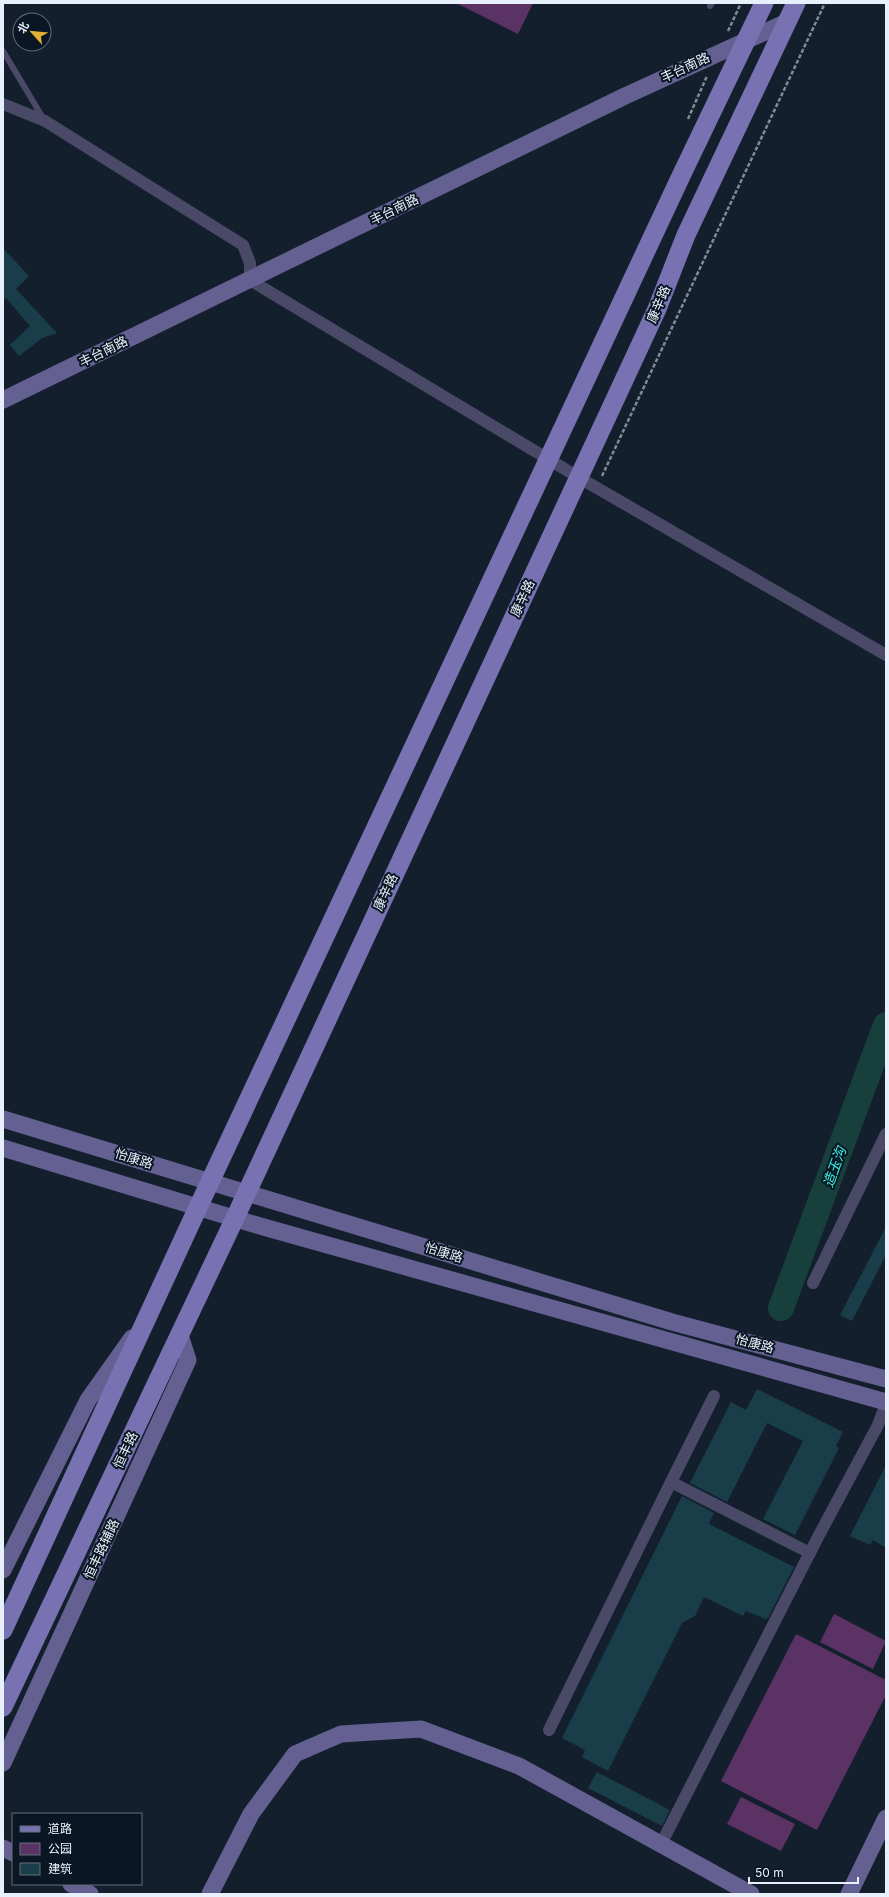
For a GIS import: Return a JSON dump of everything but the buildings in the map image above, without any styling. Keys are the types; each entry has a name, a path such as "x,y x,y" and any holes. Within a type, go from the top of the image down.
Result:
{"main road":[{"path":"3,1630 153,1309 199,1206 745,40 764,3"},
{"name":"康辛路","path":"246,1192 657,309 686,235 796,3"},
{"name":"恒丰路","path":"3,1707 180,1335 246,1192"}],"street":[{"name":"丰台南路","path":"3,400 618,99 787,22"},
{"path":"3,104 45,121 243,245 250,263 250,280 578,477 886,655"},
{"name":"怡康路","path":"3,1120 211,1181 665,1319 886,1379"},
{"path":"813,1283 886,1134"},
{"name":"怡康路","path":"3,1148 235,1218 886,1403"},
{"path":"3,1570 88,1400 153,1309"},
{"name":"恒丰路辅路","path":"3,1763 188,1360 180,1335"},
{"path":"550,1730 714,1396"},
{"path":"661,1844 810,1553 878,1425 886,1403"},
{"path":"672,1482 810,1553"},
{"path":"210,1894 251,1814 295,1754 340,1734 421,1730 519,1766 751,1894"},
{"path":"848,1894 886,1818"},
{"path":"3,1848 12,1852"},
{"path":"73,1885 90,1894"}],"lane":[{"path":"3,51 45,121"}],"path":[{"path":"597,487 826,3"}],"green space":[{"path":"456,3 533,3 518,34"},
{"path":"834,1614 886,1641 873,1669 820,1642"},
{"path":"796,1634 886,1680 886,1695 817,1830 721,1781"},
{"path":"741,1797 795,1824 781,1851 727,1824"}],"waterway":[{"name":"造玉沟","path":"781,1308 886,1025"}]}
